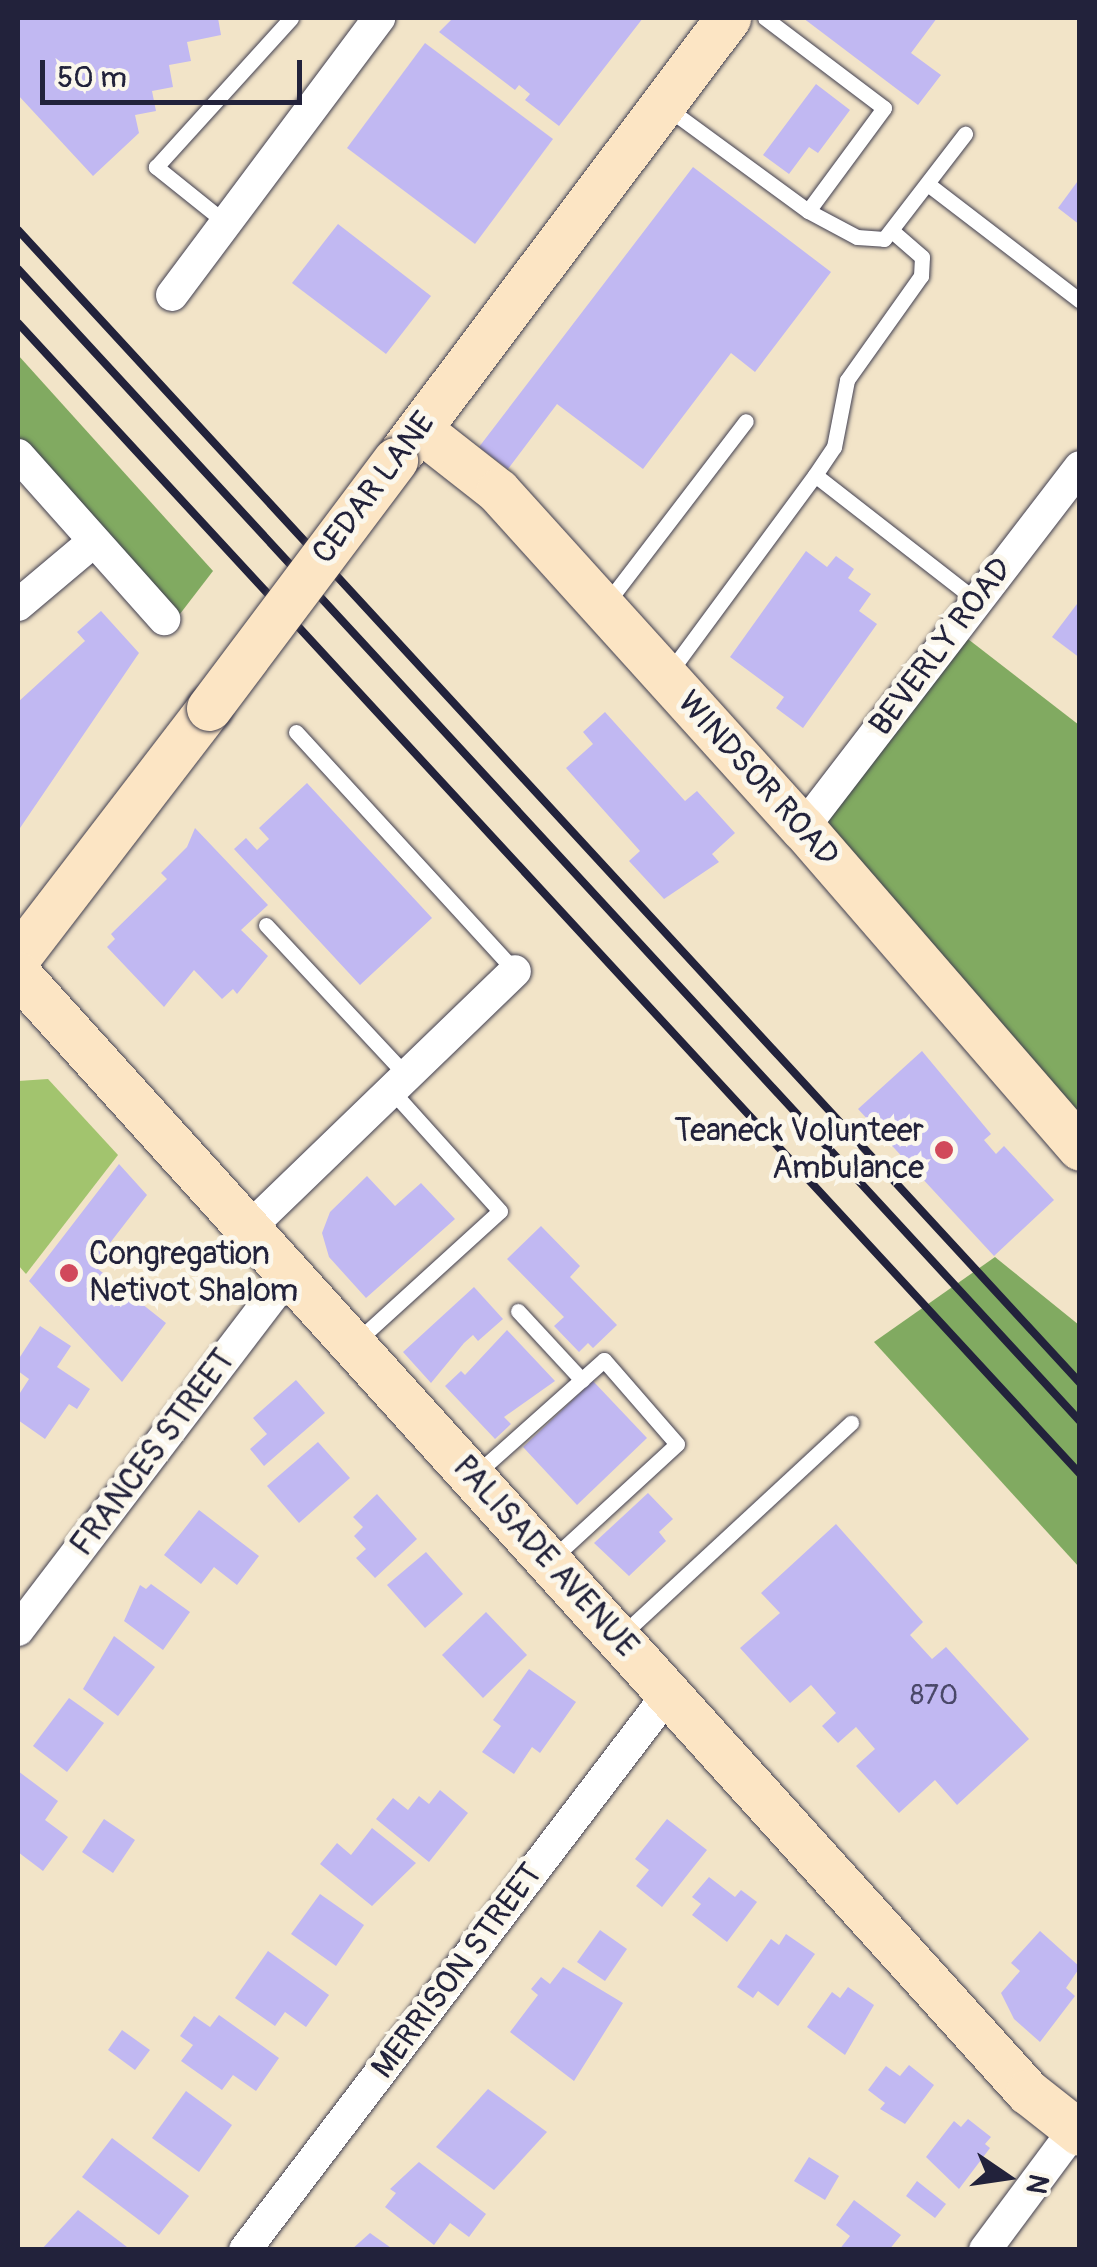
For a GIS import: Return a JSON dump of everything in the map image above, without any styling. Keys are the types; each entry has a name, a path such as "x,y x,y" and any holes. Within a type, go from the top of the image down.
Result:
{"street":[{"path":"172,295 379,18"},
{"name":"CEDAR LANE","path":"18,958 728,18"},
{"name":"WINDSOR ROAD","path":"407,444 498,491 803,828 1080,1148"},
{"path":"22,467 164,618"},
{"name":"BEVERLY ROAD","path":"803,828 1077,475"},
{"path":"18,605 94,541"},
{"path":"248,1229 515,971"},
{"name":"PALISADE AVENUE","path":"18,974 1028,2092 1077,2131"},
{"name":"FRANCES STREET","path":"18,1630 288,1276"},
{"name":"MERRISON STREET","path":"245,2250 669,1694"},
{"path":"985,2250 1077,2131"}],"lane":[{"path":"226,223 156,167 291,18"},
{"path":"765,18 884,108 808,211"},
{"path":"662,104 808,211 857,237 884,240 894,233 966,134"},
{"path":"929,185 1080,301"},
{"path":"666,676 834,447 847,380 921,276 922,257 894,233"},
{"path":"603,607 746,420"},
{"path":"816,474 977,601"},
{"path":"296,732 515,971"},
{"path":"266,926 400,1083 500,1211 352,1346"},
{"path":"518,1311 582,1380"},
{"path":"471,1477 604,1360 677,1444 549,1562"},
{"path":"618,1638 852,1423"}],"green space":[{"path":"18,355 213,571 173,623 18,452"},
{"path":"955,629 1079,725 1079,1163 803,828"},
{"path":"48,1079 118,1155 26,1274 18,1265 18,1081"},
{"path":"995,1257 1079,1325 1079,1567 874,1342"}],"building":[{"path":"18,18 218,18 221,35 187,42 191,61 169,65 173,87 152,91 156,111 135,115 139,133 93,176 18,95"},
{"path":"453,18 643,18 559,126 525,100 530,94 519,85 515,90 439,32"},
{"path":"803,18 937,18 911,53 941,75 918,105"},
{"path":"425,43 553,139 475,244 347,148"},
{"path":"816,84 850,110 818,153 809,147 789,174 763,155"},
{"path":"693,167 831,272 755,372 731,353 643,469 557,404 508,469 479,447"},
{"path":"1080,178 1080,225 1058,208"},
{"path":"338,224 431,296 386,354 292,283"},
{"path":"806,551 827,567 836,556 854,569 848,578 871,594 859,611 877,624 803,728 776,708 784,697 730,657"},
{"path":"1080,600 1080,658 1052,637"},
{"path":"101,611 139,653 18,831 18,702 85,641 77,632"},
{"path":"605,712 685,801 697,791 735,833 712,854 719,862 664,899 629,861 640,851 566,768 593,744 583,732"},
{"path":"307,783 432,918 360,985 234,849 246,838 257,850 269,839 259,828"},
{"path":"195,828 268,905 241,930 268,956 237,994 233,989 222,999 194,970 164,1007 107,947 115,939 111,934 167,879 161,873 187,847"},
{"name":"Teaneck Volunteer Ambulance","path":"922,1051 991,1134 984,1140 996,1154 1004,1146 1054,1200 994,1256 858,1109"},
{"name":"Congregation Netivot Shalom","path":"119,1164 147,1195 93,1265 166,1323 122,1382 29,1281"},
{"path":"367,1176 395,1206 421,1183 455,1219 366,1298 329,1257 322,1233 330,1212"},
{"path":"541,1226 580,1266 570,1277 617,1325 593,1348 588,1343 579,1352 554,1326 564,1317 507,1259"},
{"path":"474,1287 503,1319 478,1341 473,1335 464,1343 431,1383 403,1352"},
{"path":"40,1326 71,1346 57,1367 90,1389 77,1409 69,1404 45,1439 18,1420 18,1396 29,1379 18,1371 18,1360"},
{"path":"507,1330 555,1381 504,1417 511,1424 495,1439 445,1386 461,1371 465,1375"},
{"path":"296,1380 325,1413 264,1466 250,1449 267,1434 253,1418"},
{"path":"593,1381 647,1438 577,1505 523,1447"},
{"path":"318,1442 350,1478 299,1523 267,1486"},
{"path":"648,1493 673,1519 659,1532 666,1541 629,1576 594,1543"},
{"path":"377,1494 417,1539 375,1578 356,1558 366,1549 354,1536 363,1527 353,1517"},
{"path":"199,1510 259,1556 237,1585 214,1567 201,1584 164,1555"},
{"path":"836,1524 923,1622 910,1635 932,1659 946,1647 1029,1739 957,1805 935,1780 899,1813 856,1766 875,1749 856,1727 838,1743 822,1726 836,1713 811,1685 790,1703 740,1648 780,1613 761,1593"},
{"path":"426,1552 463,1594 425,1628 387,1585"},
{"path":"151,1584 190,1612 163,1650 124,1621 140,1585 146,1589"},
{"path":"486,1612 527,1655 483,1698 442,1655"},
{"path":"114,1636 155,1667 118,1716 83,1689"},
{"path":"529,1669 576,1702 540,1753 532,1747 514,1774 482,1752 501,1726 493,1720"},
{"path":"69,1698 104,1723 67,1772 33,1746"},
{"path":"18,1771 58,1801 45,1820 68,1837 43,1871 18,1852"},
{"path":"440,1790 468,1813 429,1862 376,1819 393,1798 408,1810 419,1796 429,1804"},
{"path":"104,1819 135,1840 113,1873 82,1852"},
{"path":"667,1819 707,1850 662,1907 636,1886 649,1870 635,1859"},
{"path":"372,1828 416,1863 372,1906 320,1864 337,1843 351,1855"},
{"path":"709,1877 735,1897 741,1890 757,1902 727,1942 692,1915 701,1904 692,1897"},
{"path":"320,1894 364,1925 336,1966 291,1934"},
{"path":"600,1930 627,1949 605,1981 577,1962"},
{"path":"1040,1931 1080,1967 1066,1988 1075,1996 1040,2042 1014,2019 1001,1993 1020,1971 1011,1963"},
{"path":"786,1934 815,1954 778,2006 758,1991 753,1998 737,1987 771,1939 779,1945"},
{"path":"268,1951 329,1995 306,2027 285,2012 275,2026 235,1998"},
{"path":"563,1967 623,2003 574,2081 510,2032 538,1995 531,1989 541,1977 550,1984"},
{"path":"848,1987 874,2005 845,2055 807,2027 832,1992 840,1998"},
{"path":"219,2015 279,2058 256,2091 233,2075 222,2090 181,2061 193,2045 180,2036 194,2016 210,2027"},
{"path":"122,2030 150,2050 135,2070 108,2050"},
{"path":"909,2065 934,2085 905,2124 880,2109 885,2103 868,2090 886,2066 900,2076"},
{"path":"488,2089 547,2132 494,2190 436,2147"},
{"path":"186,2091 232,2125 199,2172 152,2138"},
{"path":"968,2119 991,2137 985,2144 990,2148 959,2189 926,2157 954,2121 961,2127"},
{"path":"112,2138 189,2196 159,2235 82,2177"},
{"path":"809,2157 839,2176 825,2200 794,2181"},
{"path":"419,2162 486,2214 469,2237 450,2223 434,2245 385,2207 396,2193 390,2189"},
{"path":"917,2181 946,2204 935,2218 906,2196"},
{"path":"854,2200 901,2235 889,2250 839,2250 850,2236 836,2225"},
{"path":"78,2210 131,2250 41,2250"},
{"path":"370,2233 394,2250 351,2250"}],"railway":[{"path":"18,230 1080,1383"},
{"path":"18,269 1080,1421"},
{"path":"18,323 1080,1474"}],"place":[{"name":"Teaneck Volunteer Ambulance","path":"944,1150"},
{"name":"Congregation Netivot Shalom","path":"69,1273"}]}
